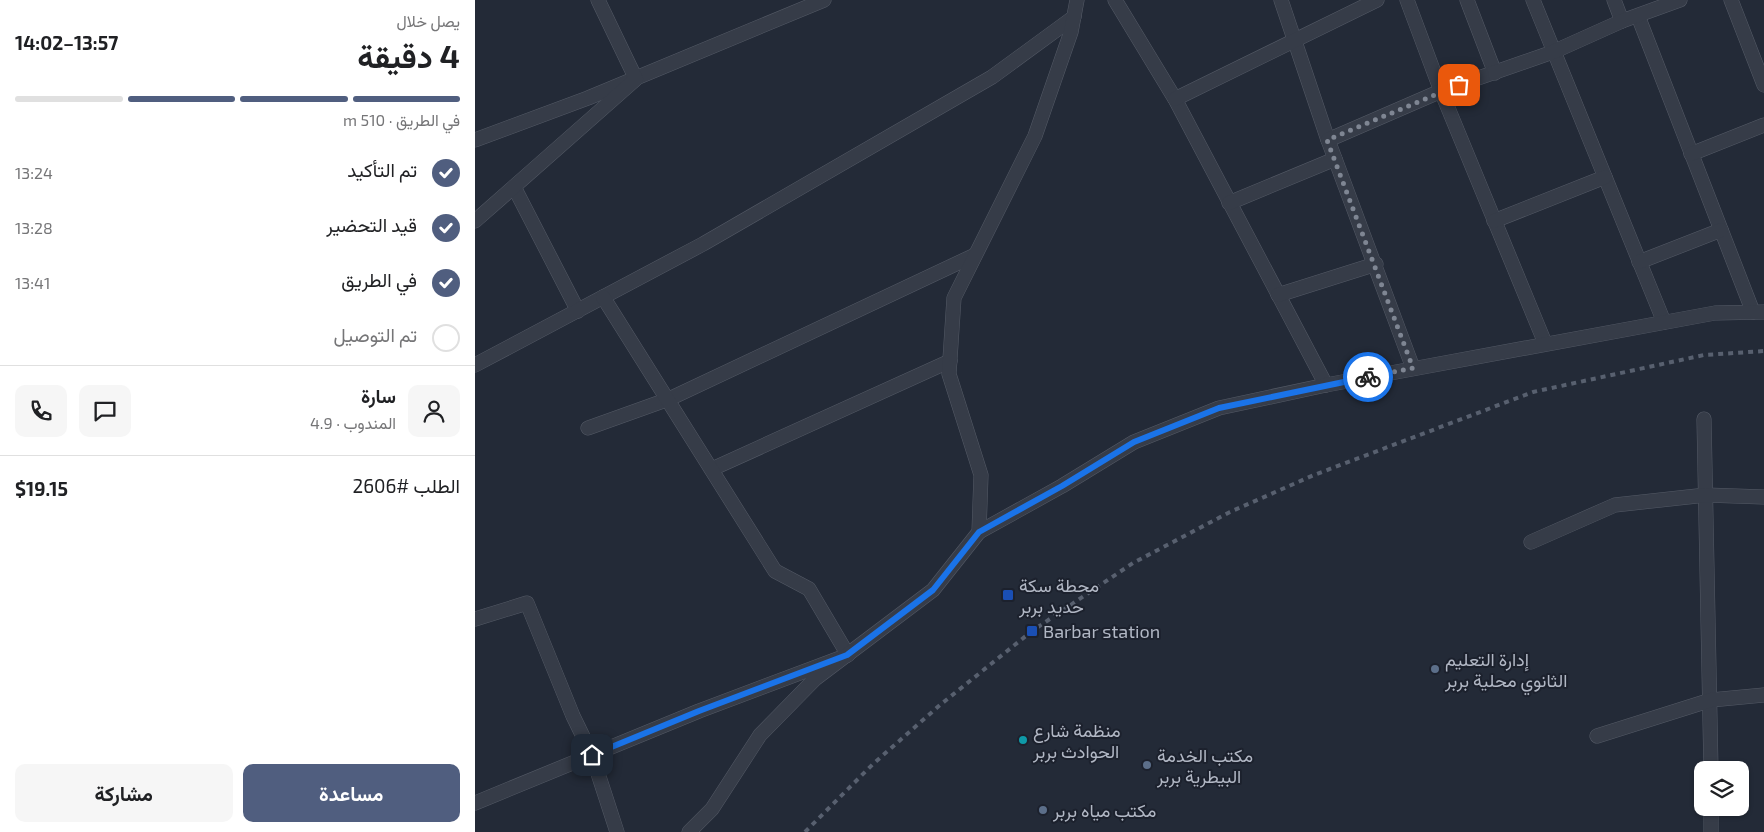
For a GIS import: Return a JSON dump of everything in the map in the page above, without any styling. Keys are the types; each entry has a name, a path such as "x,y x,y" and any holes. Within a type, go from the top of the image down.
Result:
{"street":[{"path":"598,0 636,78"},
{"path":"475,140 636,78 823,0"},
{"path":"979,532 981,475 949,374 954,298 1035,136 1071,32 1077,0"},
{"path":"1115,0 1175,99 1277,295 1327,385"},
{"path":"1281,0 1327,140 1376,264 1413,368"},
{"path":"1175,99 1377,0"},
{"path":"1407,0 1441,91 1545,343"},
{"path":"1467,0 1495,73"},
{"path":"1533,0 1664,322"},
{"path":"1614,0 1622,21"},
{"path":"1731,0 1764,85"},
{"path":"1327,140 1441,91 1553,52 1622,21 1675,1"},
{"path":"689,832 712,809 760,735 815,679 933,590 979,532 1062,486 1134,442 1219,408 1327,385 1545,343 1715,313 1759,312 1721,230 1638,16"},
{"path":"475,365 703,244 992,77 1074,17"},
{"path":"475,221 636,78"},
{"path":"1691,154 1764,125"},
{"path":"1229,203 1335,159"},
{"path":"1494,221 1605,178"},
{"path":"514,187 578,311"},
{"path":"1639,262 1721,230"},
{"path":"588,428 669,399 975,255"},
{"path":"1277,295 1376,264"},
{"path":"603,297 669,399 775,571 809,589 847,655"},
{"path":"712,469 950,361"},
{"path":"1704,419 1711,761"},
{"path":"1531,542 1615,505 1706,495 1764,497"},
{"path":"475,619 527,602 592,755 617,832"},
{"path":"475,803 699,711 847,655"},
{"path":"1597,736 1711,700 1764,695"},
{"path":"1711,816 1711,832"}],"railway":[{"path":"805,832 873,764 940,705 1032,631 1133,563 1230,512 1314,475 1533,392 1704,355 1764,351"}],"way so far":[{"path":"1368,377 1413,368 1376,264 1327,140 1459,85"}],"place":[{"name":"محطة سكة حديد بربر","path":"1008,595"},
{"name":"Barbar station","path":"1032,631"},
{"name":"إدارة التعليم الثانوي محلية بربر","path":"1435,669"},
{"name":"منظمة شارع الحوادث بربر","path":"1023,740"},
{"name":"مكتب الخدمة البيطرية بربر","path":"1147,765"},
{"name":"مكتب مياه بربر","path":"1043,810"}],"route":[{"path":"592,755 699,711 847,655 933,590 979,532 1062,486 1134,442 1219,408 1368,377"}]}
